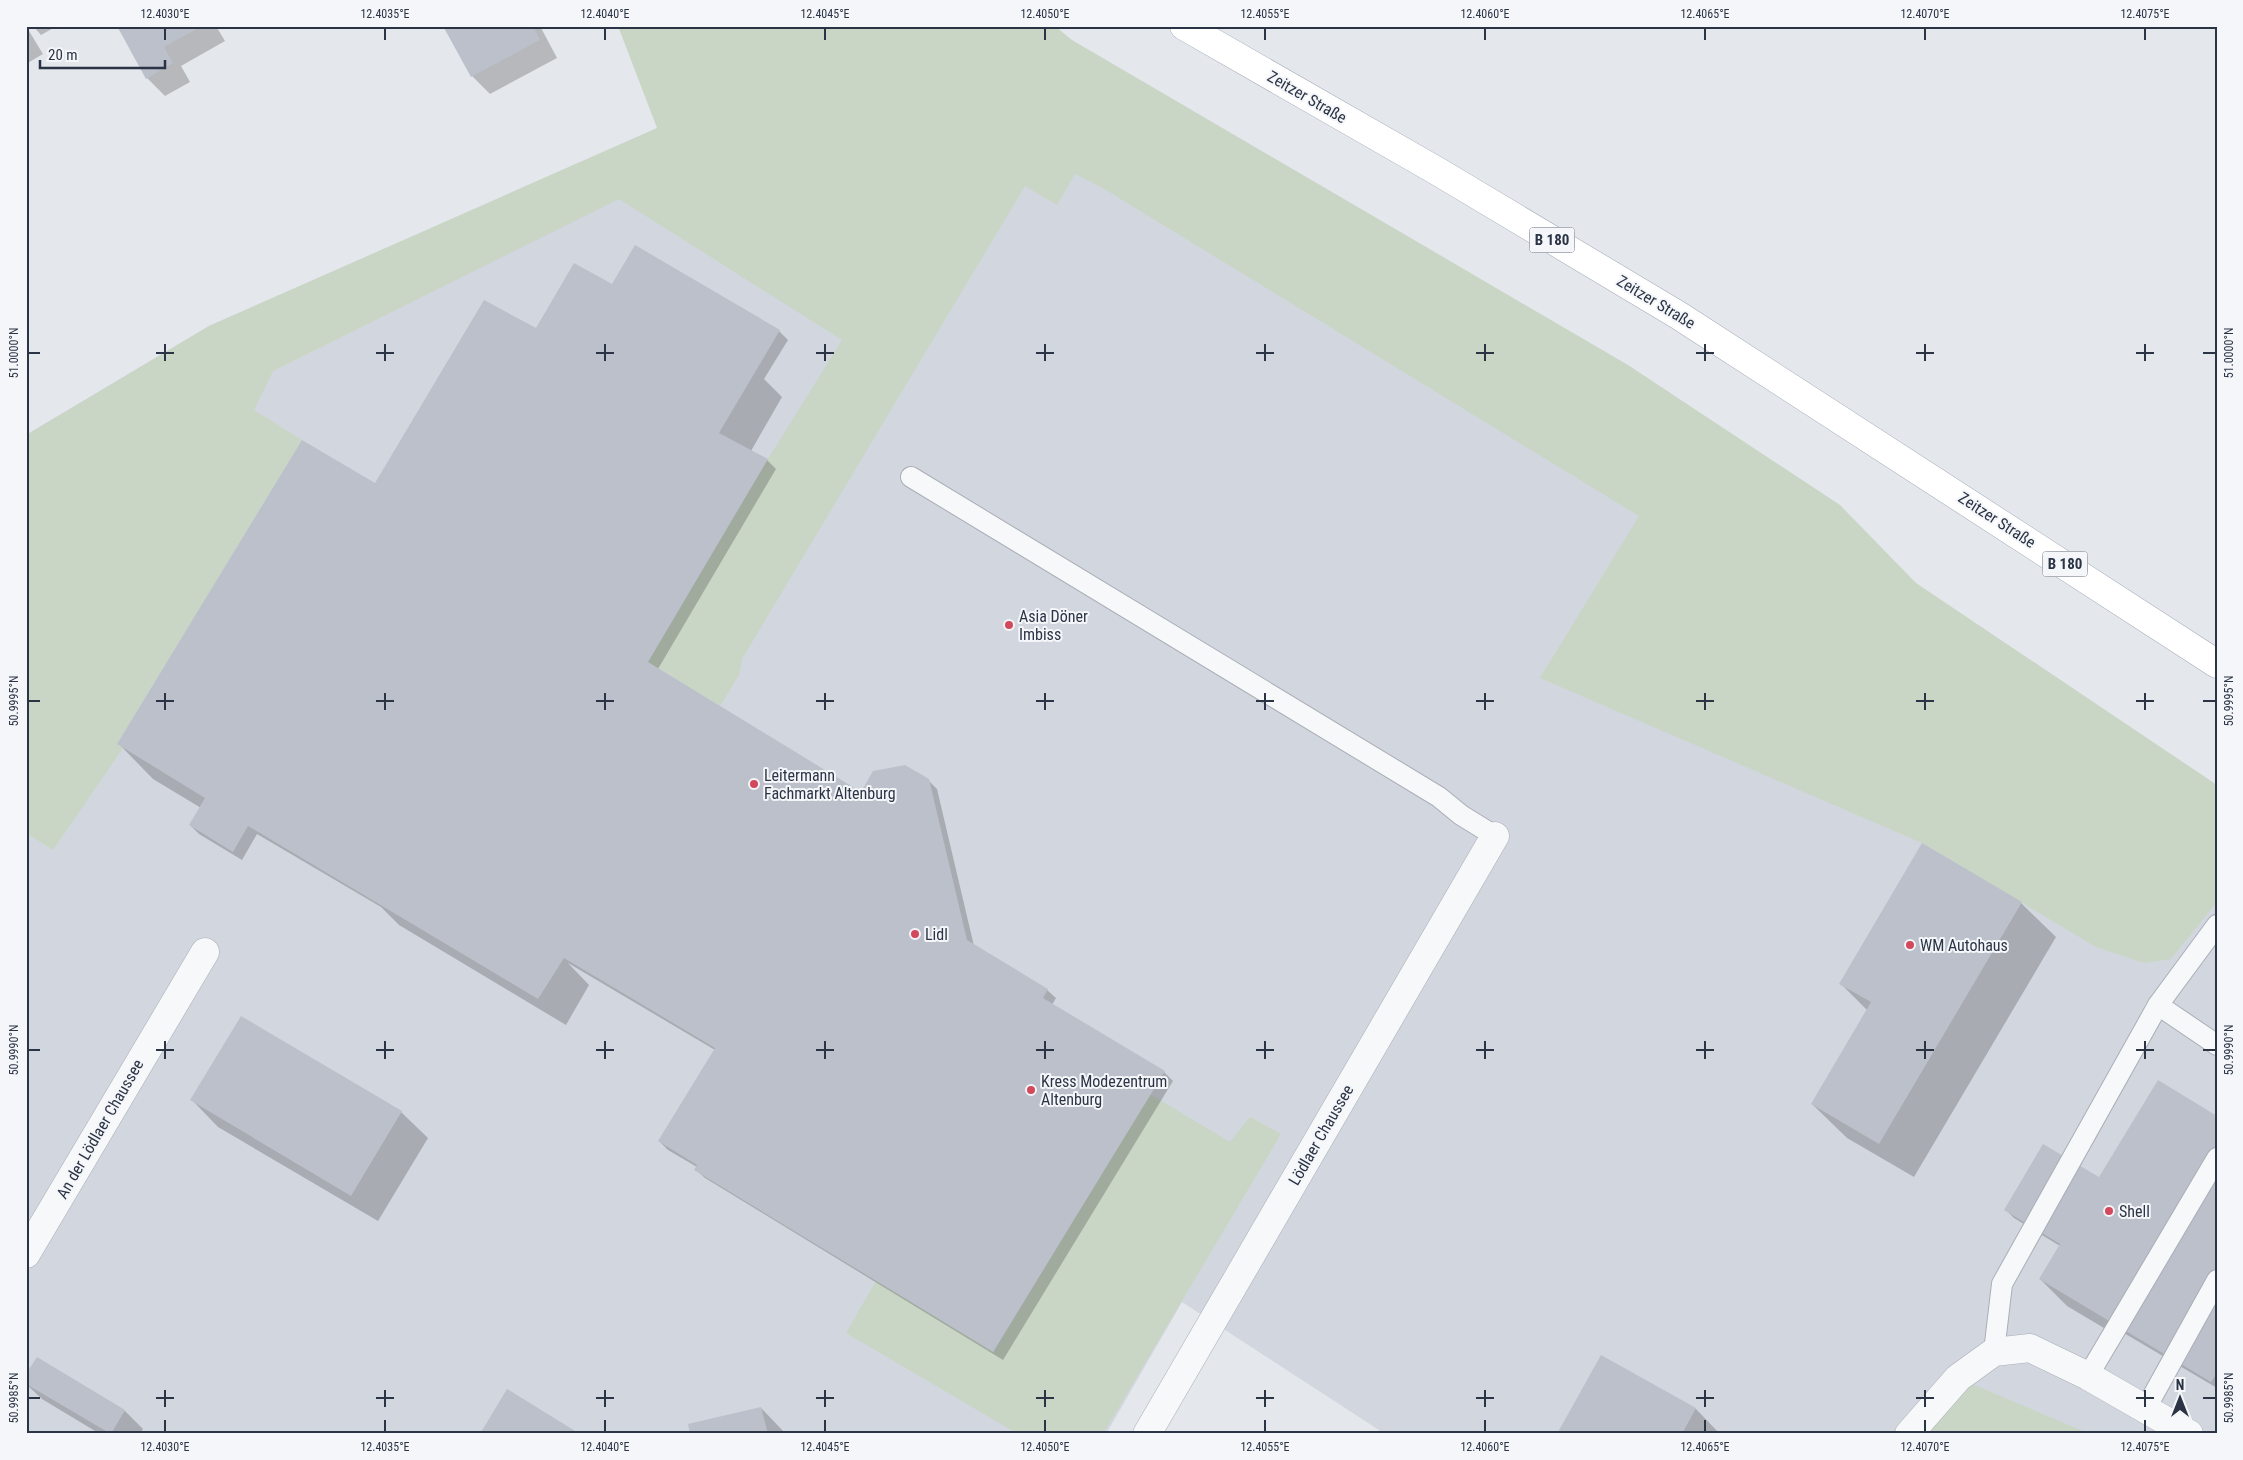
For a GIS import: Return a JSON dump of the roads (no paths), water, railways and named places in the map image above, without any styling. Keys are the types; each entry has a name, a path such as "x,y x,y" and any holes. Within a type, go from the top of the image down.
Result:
{"main road":[{"name":"Zeitzer Straße","path":"1184,26 1437,171 1678,315 2217,664"}],"street":[{"name":"Lödlaer Chaussee","path":"1147,1434 1495,836"},
{"name":"An der Lödlaer Chaussee","path":"26,1254 205,952"},
{"path":"1909,1434 1958,1378 1994,1352 2030,1348 2088,1376 2189,1434"}],"lane":[{"path":"911,478 1439,797 1461,815 1495,836"},
{"path":"1994,1352 2002,1284 2158,1005 2217,925"},
{"path":"2158,1005 2217,1045"},
{"path":"2088,1376 2217,1158"},
{"path":"2146,1408 2217,1280"}],"place":[{"name":"Asia Döner Imbiss","path":"1009,625"},
{"name":"Leitermann Fachmarkt Altenburg","path":"754,784"},
{"name":"Lidl","path":"915,934"},
{"name":"WM Autohaus","path":"1910,945"},
{"name":"Kress Modezentrum Altenburg","path":"1031,1090"},
{"name":"Shell","path":"2109,1211"}]}
